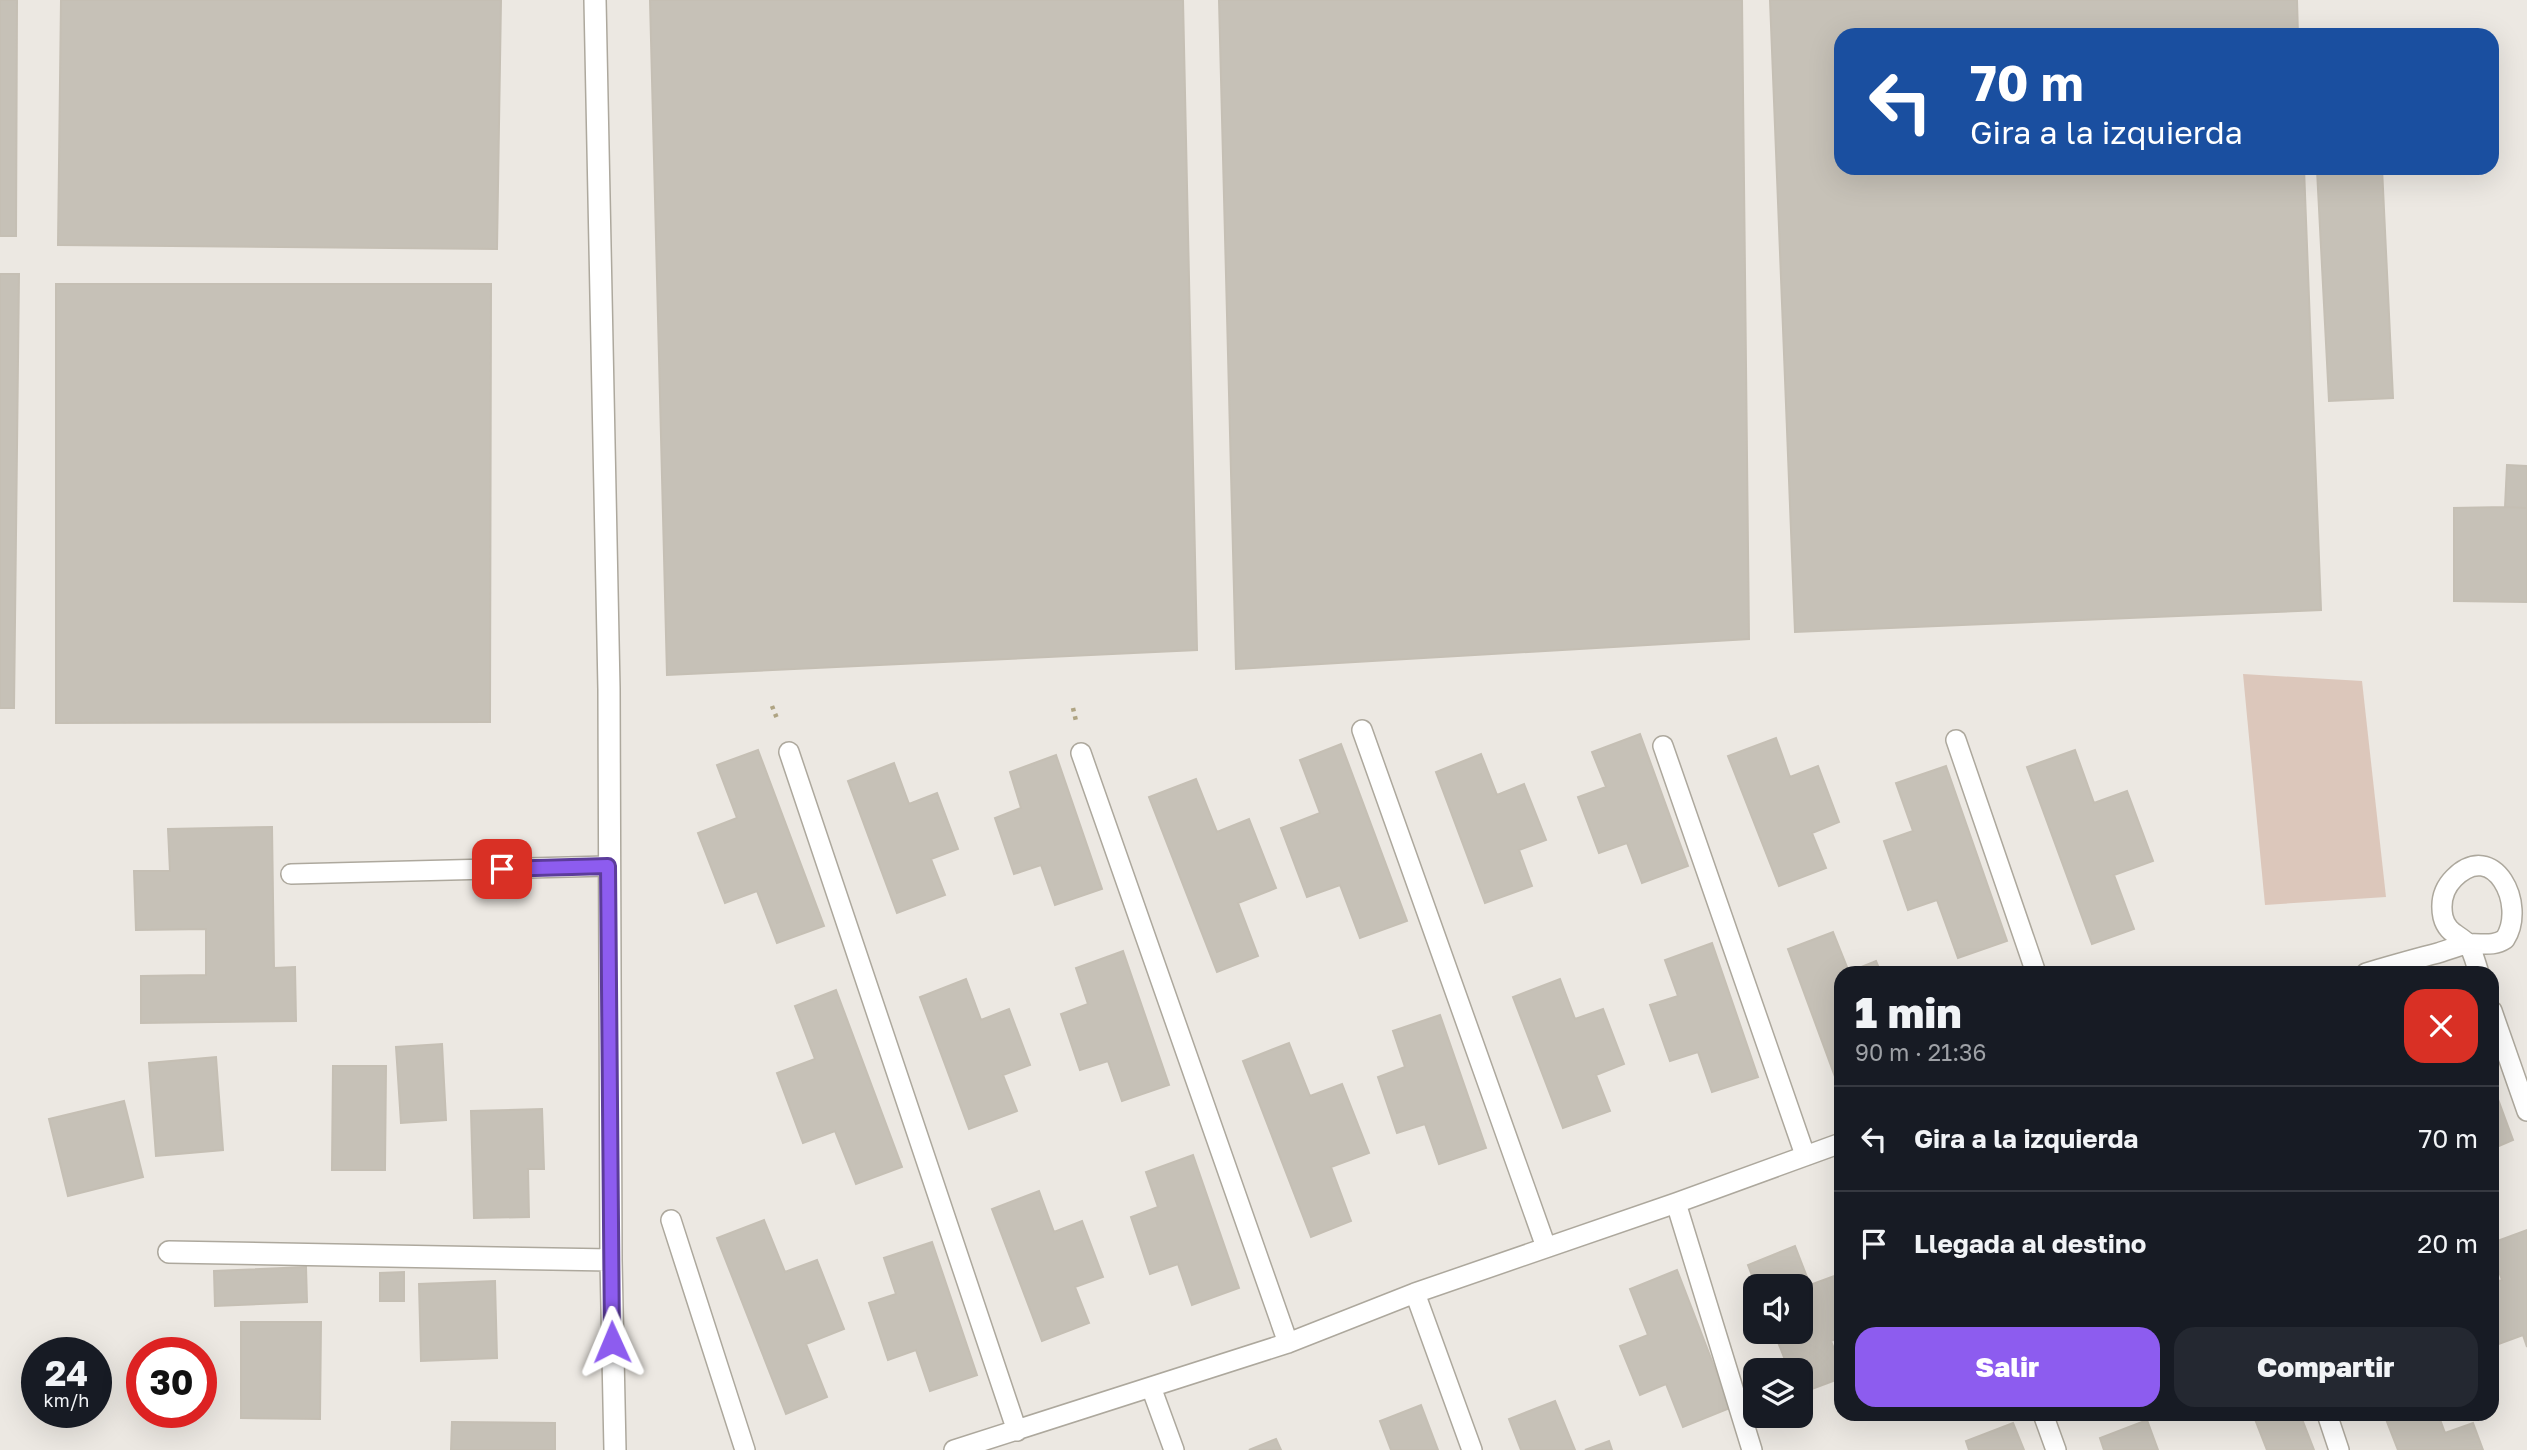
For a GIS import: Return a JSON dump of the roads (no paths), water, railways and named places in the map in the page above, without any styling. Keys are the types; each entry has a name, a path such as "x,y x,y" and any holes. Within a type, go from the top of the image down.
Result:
{"street":[{"path":"595,0 609,690 611,1260 615,1450"},
{"path":"169,1252 611,1260"}],"lane":[{"path":"1362,730 1546,1247"},
{"path":"1956,740 2034,966"},
{"path":"1663,746 1805,1155"},
{"path":"789,752 1017,1431"},
{"path":"1081,753 1288,1343"},
{"path":"291,874 608,866"},
{"path":"2391,966 2468,944 2486,946 2504,940 2516,927 2522,910 2520,892 2511,877 2495,868 2477,866 2460,872 2447,885 2441,902 2443,920 2453,934 2468,944 2476,966"},
{"path":"2499,1031 2527,1111"},
{"path":"954,1450 1288,1343 1415,1293 1834,1145"},
{"path":"1676,1203 1752,1450"},
{"path":"671,1220 744,1450"},
{"path":"1415,1293 1472,1450"},
{"path":"1151,1387 1174,1450"},
{"path":"2046,1421 2056,1450"},
{"path":"2329,1421 2339,1450"}]}
